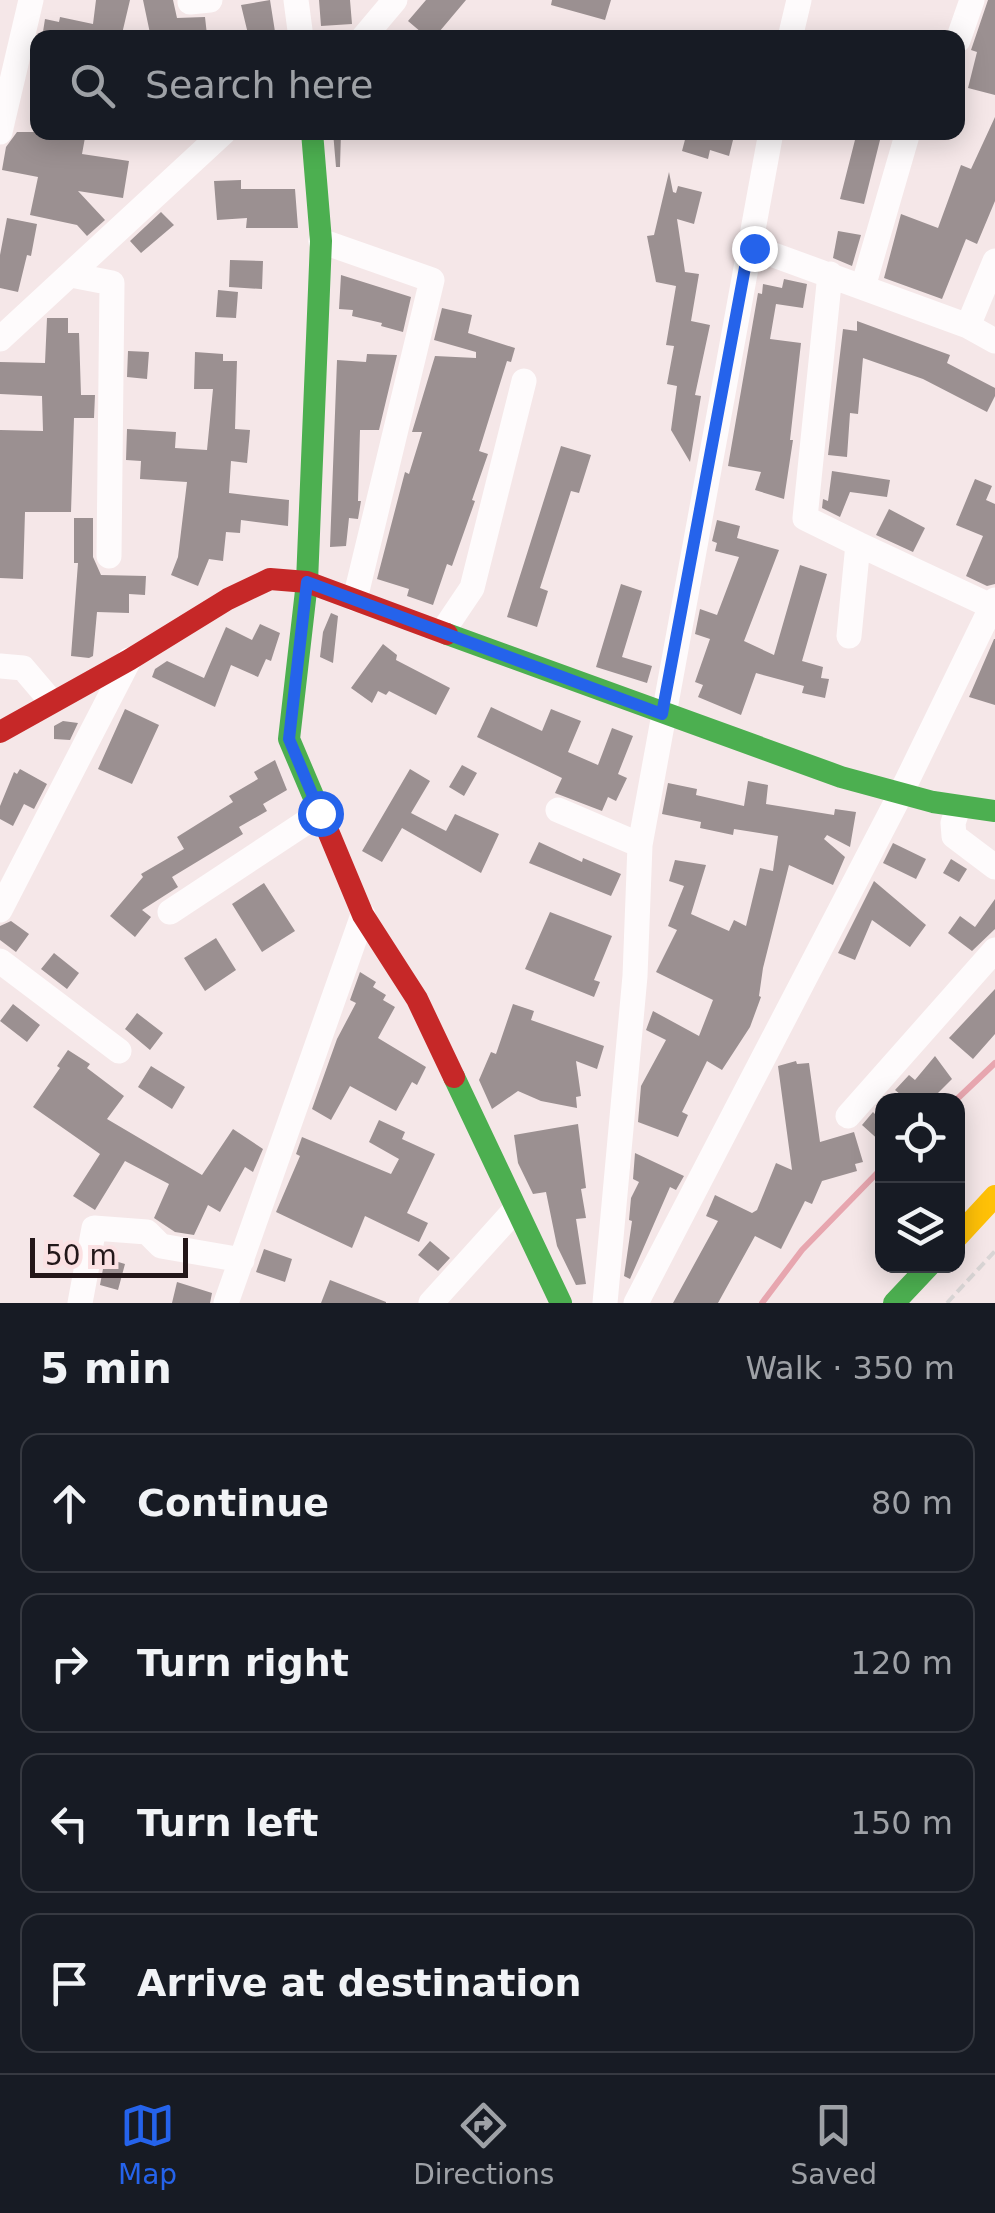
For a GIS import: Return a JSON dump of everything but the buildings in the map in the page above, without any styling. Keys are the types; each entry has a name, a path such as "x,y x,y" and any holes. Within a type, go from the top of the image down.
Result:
{"street":[{"path":"0,132 32,0"},
{"path":"296,0 300,30"},
{"path":"370,30 394,0"},
{"path":"792,30 799,0"},
{"path":"962,30 972,0"},
{"path":"0,338 215,140"},
{"path":"313,140 320,241 307,582 289,739 364,915 417,1000 561,1303"},
{"path":"605,1303 634,976 640,845 769,140"},
{"path":"863,286 906,140"},
{"path":"320,241 432,280 355,599"},
{"path":"749,246 968,326 995,341"},
{"path":"968,326 995,261"},
{"path":"636,1303 900,795 994,605 805,518 830,274"},
{"path":"71,275 112,283 109,556"},
{"path":"443,632 472,588 524,381"},
{"path":"849,636 858,544"},
{"path":"0,732 129,660 228,598 270,580 307,582 662,714 900,795 958,808 995,811"},
{"path":"0,910 129,660"},
{"path":"0,666 23,668 52,702"},
{"path":"958,808 954,836 995,867"},
{"path":"558,810 640,845"},
{"path":"170,912 320,813"},
{"path":"226,1303 364,915"},
{"path":"848,1116 995,950"},
{"path":"0,962 119,1051"},
{"path":"965,1228 995,1196"},
{"path":"431,1303 514,1210"},
{"path":"80,1303 94,1228 148,1232 160,1246 242,1260"},
{"path":"894,1303 922,1273"}],"path":[{"path":"947,1303 995,1252"}],"waterway":[{"path":"963,1093 995,1063"},
{"path":"762,1303 802,1250 875,1175"}],"traffic: fast":[{"path":"313,140 321,241 307,582 289,739 328,831"},
{"path":"447,634 841,777 933,802 995,811"},
{"path":"454,1077 561,1303"},
{"path":"894,1303 922,1273"}],"traffic: slow":[{"path":"965,1228 995,1196"}],"traffic: jam":[{"path":"0,732 228,599 270,579 307,582 447,634"},
{"path":"328,831 363,915 417,999 454,1077"}],"route":[{"path":"320,813 289,739 307,582 662,714 749,246 754,248"}]}
